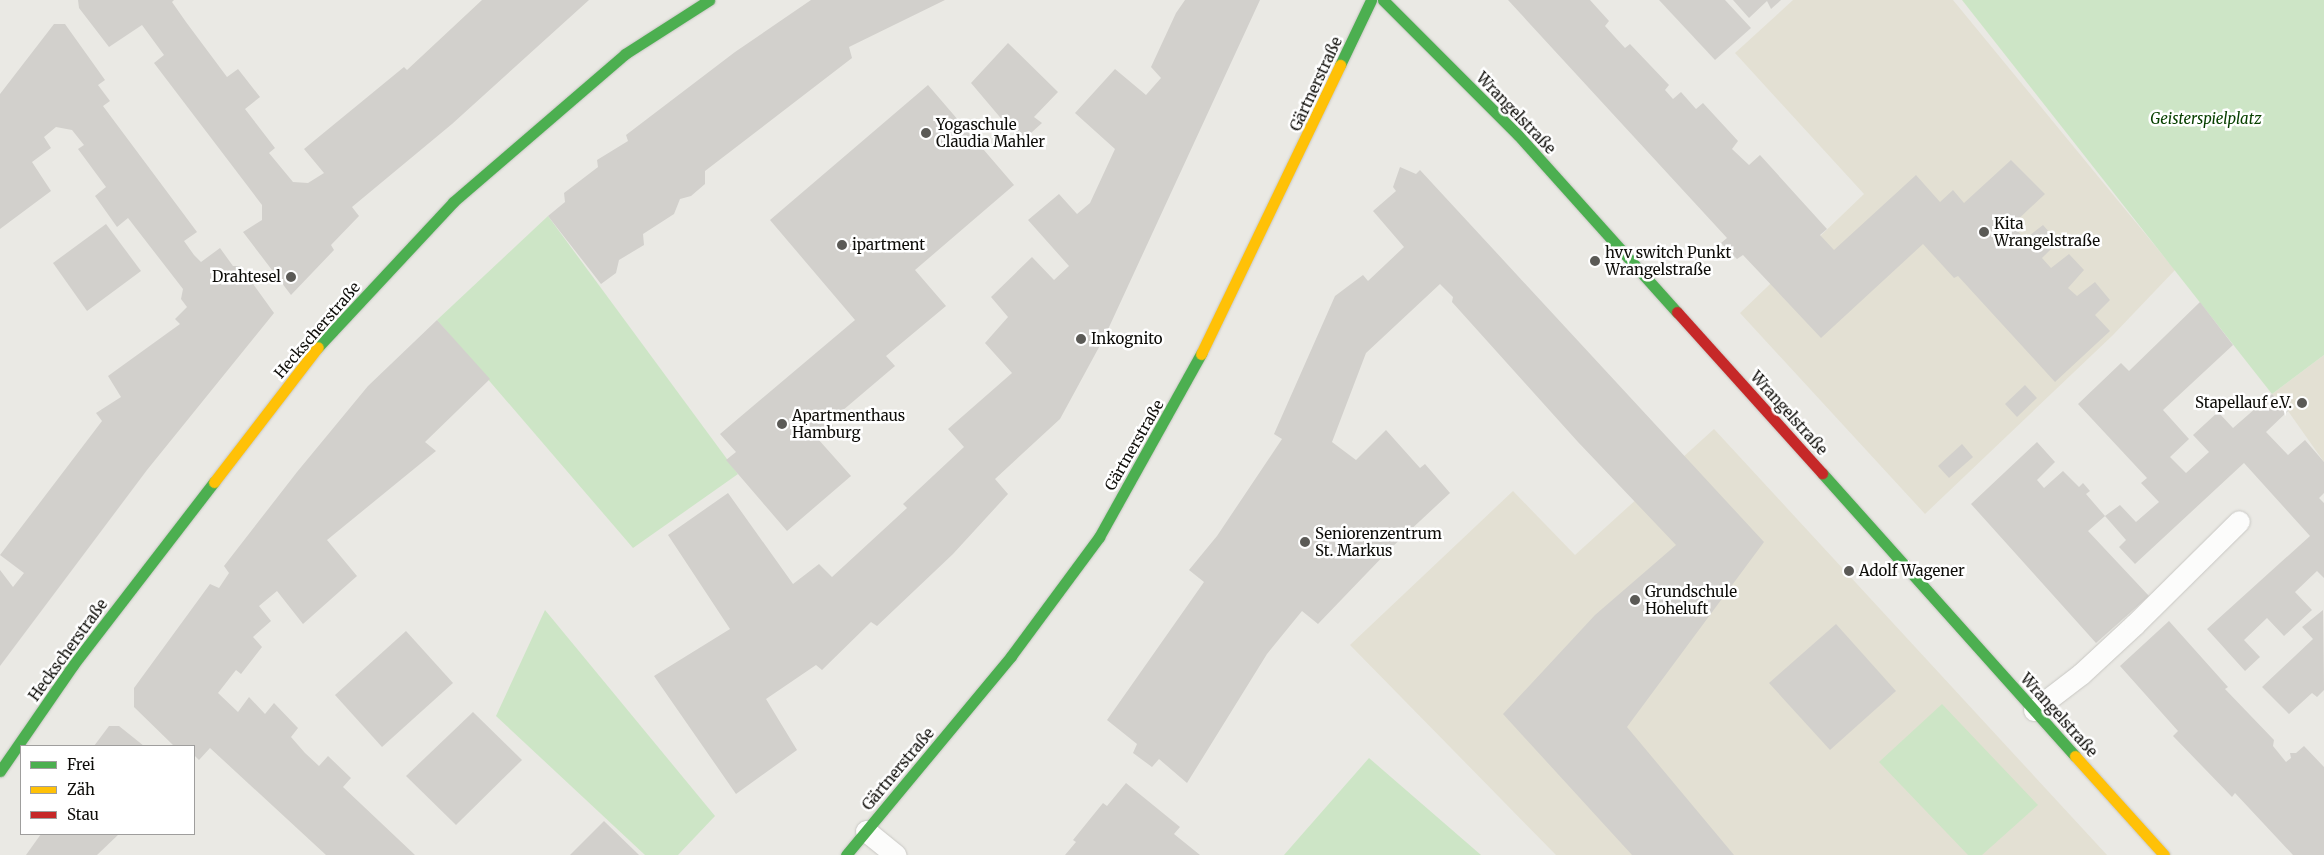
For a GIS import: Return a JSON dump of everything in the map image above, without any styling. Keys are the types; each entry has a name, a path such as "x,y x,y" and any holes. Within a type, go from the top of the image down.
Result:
{"street":[{"name":"Heckscherstraße","path":"0,770 73,665 318,347 453,202 625,54 709,0"},
{"name":"Gärtnerstraße","path":"846,855 1011,656 1098,537 1172,411 1238,280 1371,0"},
{"name":"Wrangelstraße","path":"1383,0 1518,135 2164,855"}],"lane":[{"path":"2034,710 2128,630 2239,521"},
{"path":"866,831 896,855"}],"shaded area":[{"name":"Kita Wrangelstraße","path":"1793,0 1953,0 2175,270 2113,335 1925,514 1740,313 1864,194 1735,53"},
{"name":"Stapellauf e.V.","path":"2324,355 2324,462 2288,411 2272,394"},
{"name":"Grundschule Hoheluft","path":"1714,429 2107,855 1556,855 1350,645 1513,491 1575,555"}],"green space":[{"name":"Geisterspielplatz","path":"1962,0 2324,0 2324,355 2272,394"},
{"path":"548,216 738,474 633,548 437,320"},
{"path":"545,610 715,816 678,855 645,855 496,716"},
{"path":"1942,704 2038,805 1982,855 1968,855 1879,762"},
{"path":"1369,758 1481,855 1284,855"}],"building":[{"path":"78,0 174,0 172,2 227,77 238,69 260,97 245,109 275,148 269,153 293,182 308,183 324,173 304,149 404,67 407,70 482,0 589,0 452,124 352,207 359,216 331,245 334,250 291,295 243,232 262,220 262,205 154,63 164,55 142,25 109,47 79,8"},
{"path":"811,0 945,0 849,47 852,58 705,171 705,184 691,196 680,199 674,214 643,234 644,245 619,260 616,273 601,284 548,216 565,202 564,193 598,167 597,160 628,141 626,135 735,52"},
{"path":"1185,0 1260,0 1104,338 1060,419 995,479 1008,494 953,554 877,626 871,622 822,670 816,665 766,699 797,750 736,794 654,676 730,629 668,535 728,493 793,584 819,564 832,577 907,508 903,504 964,447 948,429 1012,373 985,343 1008,317 991,297 1032,257 1054,280 1069,266 1028,220 1059,194 1077,214 1090,203 1115,149 1075,113 1115,69 1146,95 1161,78 1151,67 1176,13"},
{"path":"1508,0 1590,0 1609,21 1605,26 1625,48 1630,44 1669,85 1665,90 1673,99 1681,92 1696,109 1703,103 1738,141 1732,149 1749,165 1760,155 1827,229 1820,235 1834,250 1916,175 1940,202 1953,190 1964,203 2011,160 2045,194 2012,225 2025,239 2043,225 2058,242 2042,258 2051,268 2069,254 2084,270 2068,288 2077,296 2095,282 2110,300 2095,315 2110,331 2055,382 1958,276 1954,278 1923,244 1821,338 1743,255 1737,259 1721,243 1727,238"},
{"path":"1659,0 1725,0 1751,28 1715,60"},
{"path":"1733,0 1781,0 1771,9 1767,1 1749,18"},
{"path":"54,24 65,24 105,80 98,85 110,101 103,106 197,232 184,241 194,255 201,262 220,248 233,266 240,266 274,313 147,470 0,666 0,570 13,587 24,573 0,555 102,421 96,413 121,397 108,376 180,324 175,319 187,307 181,299 183,289 128,218 117,227 95,196 106,187 78,149 84,145 72,130 56,127 44,137 51,148 32,162 51,191 0,229 0,94"},
{"path":"1008,43 1058,92 1034,117 1042,123 1021,142 971,83"},
{"path":"928,85 1014,185 915,270 946,306 886,356 895,366 829,422 833,426 818,439 851,476 787,531 726,460 736,452 720,434 855,320 770,220"},
{"path":"1400,167 1416,174 1420,170 1764,542 1627,727 1734,855 1632,855 1503,714 1595,615 1676,545 1578,442 1452,302 1453,297 1440,284 1366,353 1332,442 1356,460 1386,430 1420,468 1425,464 1450,493 1391,548 1318,624 1302,611 1267,654 1187,783 1159,759 1152,767 1133,753 1137,744 1107,720 1204,582 1189,570 1217,536 1282,439 1274,434 1335,296 1363,275 1368,281 1404,247 1373,211 1396,191 1393,187"},
{"path":"106,224 141,271 87,311 53,263"},
{"path":"2200,302 2233,345 2163,410 2189,439 2170,457 2186,473 2209,452 2193,435 2218,412 2233,428 2272,394 2288,411 2266,432 2288,455 2305,440 2324,462 2324,493 2319,498 2324,503 2324,578 2317,571 2295,592 2312,610 2284,636 2267,618 2244,640 2260,657 2245,671 2207,629 2310,536 2244,463 2135,564 2119,547 2126,540 2105,516 2120,505 2136,522 2159,502 2141,483 2147,478 2078,404 2121,363 2129,371"},
{"path":"437,320 490,379 425,442 436,451 327,540 357,576 303,624 277,591 259,606 271,621 253,637 262,647 241,674 236,670 218,693 238,712 249,697 265,714 274,703 298,728 291,737 305,753 319,766 328,756 351,778 343,787 415,855 326,855 210,748 199,760 195,756 195,745 173,745 134,707 134,688 210,584 219,588 229,573 224,566 297,472 368,386"},
{"path":"2025,385 2037,398 2017,417 2005,404"},
{"path":"2037,442 2055,462 2037,480 2044,488 2063,471 2079,487 2083,483 2090,491 2086,494 2105,516 2088,531 2149,596 2096,643 1971,504"},
{"path":"1962,444 1973,457 1949,478 1938,466"},
{"path":"2323,610 2324,690 2317,697 2312,693 2289,714 2262,687 2313,639 2302,627"},
{"path":"2169,621 2228,687 2225,689 2274,740 2273,746 2286,762 2291,758 2290,753 2296,753 2304,746 2324,767 2324,855 2293,855 2235,793 2232,797 2173,736 2178,731 2120,666"},
{"path":"1836,624 1896,691 1830,750 1769,683"},
{"path":"406,631 453,683 382,747 335,695"},
{"path":"473,712 522,760 456,825 406,776"},
{"path":"109,726 119,726 143,745 95,745"},
{"path":"1126,783 1180,827 1174,834 1200,855 1065,855 1076,842 1073,840 1103,803 1107,806"},
{"path":"604,821 639,855 570,855"},
{"path":"40,835 118,835 97,855 26,855"}],"traffic: fast":[{"path":"318,347 453,202 625,54 709,0"},
{"path":"1340,65 1371,0"},
{"path":"1383,0 1518,135 1677,312"},
{"path":"846,855 1011,656 1099,537 1201,354"},
{"path":"1822,473 2075,756"},
{"path":"0,771 73,665 214,482"}],"traffic: slow":[{"path":"1201,354 1340,65"},
{"path":"214,482 318,347"},
{"path":"2075,756 2164,855"}],"traffic: jam":[{"path":"1677,312 1822,473"}],"place":[{"name":"Yogaschule Claudia Mahler","path":"926,133"},
{"name":"Kita Wrangelstraße","path":"1984,232"},
{"name":"ipartment","path":"842,245"},
{"name":"hvv switch Punkt Wrangelstraße","path":"1595,261"},
{"name":"Drahtesel","path":"291,277"},
{"name":"Inkognito","path":"1081,339"},
{"name":"Stapellauf e.V.","path":"2302,403"},
{"name":"Apartmenthaus Hamburg","path":"782,424"},
{"name":"Seniorenzentrum St. Markus","path":"1305,542"},
{"name":"Adolf Wagener","path":"1849,571"},
{"name":"Grundschule Hoheluft","path":"1635,600"}]}
